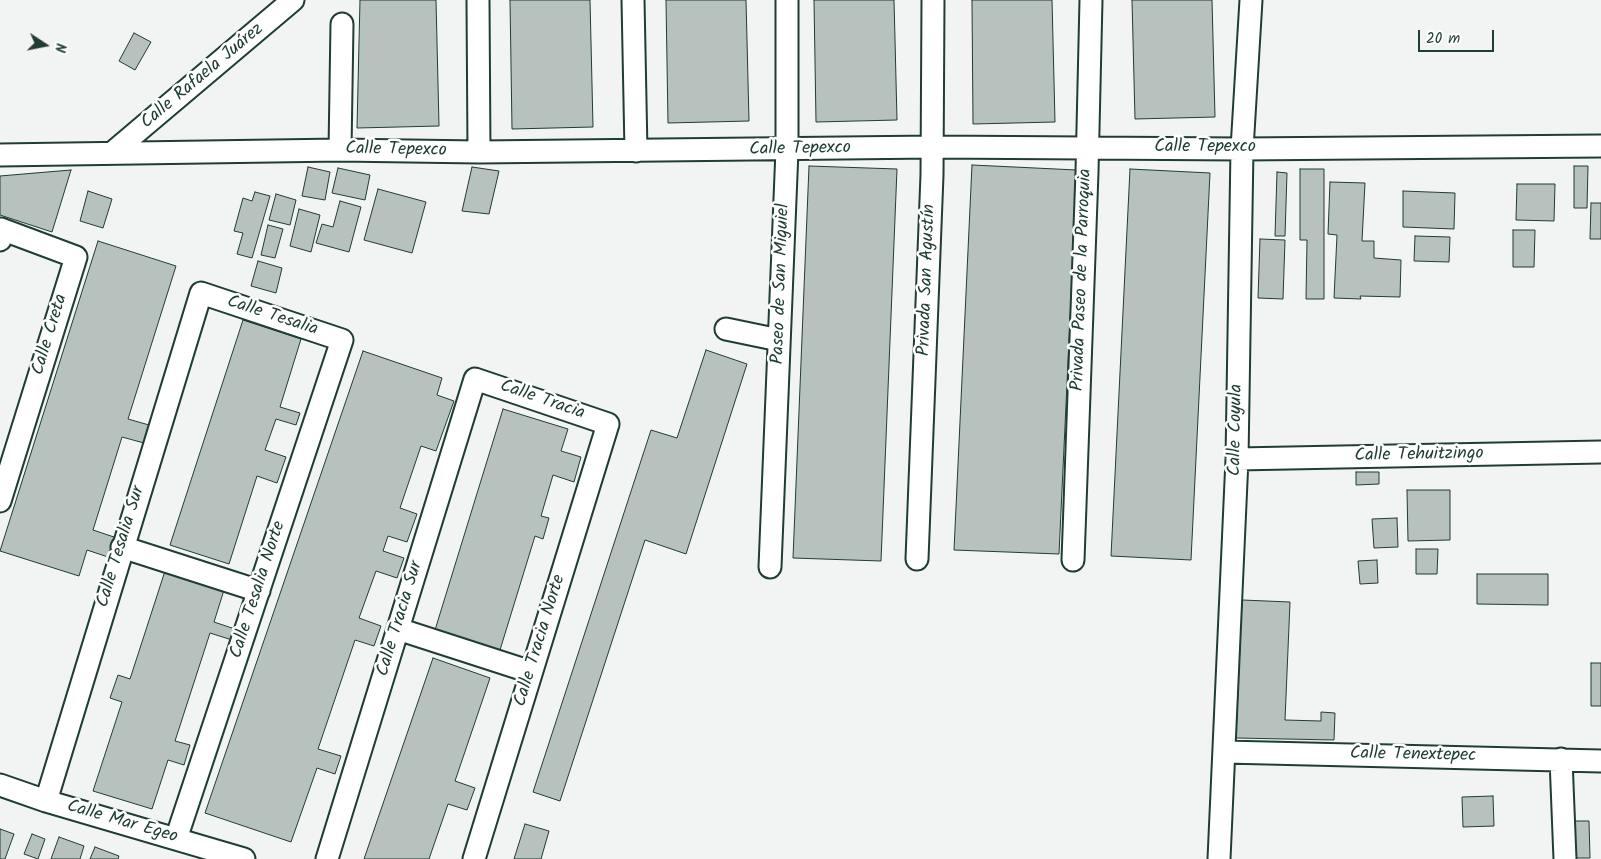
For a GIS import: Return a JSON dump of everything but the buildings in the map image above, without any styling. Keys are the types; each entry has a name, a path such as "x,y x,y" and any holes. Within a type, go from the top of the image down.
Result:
{"street":[{"name":"Calle Rafaela Juárez","path":"112,153 293,0"},
{"path":"478,0 479,152"},
{"path":"633,0 636,151"},
{"name":"Paseo de San Miguiel","path":"770,567 787,150 786,0"},
{"name":"Privada San Agustín","path":"918,559 933,147 933,0"},
{"name":"Privada Paseo de la Parroquia","path":"1072,560 1091,0"},
{"name":"Calle Coyula","path":"1219,859 1237,459 1242,149 1251,0"},
{"path":"340,150 342,24"},
{"name":"Calle Tepexco","path":"0,155 340,150 479,152 933,147 1242,149 1601,146"},
{"name":"Calle Creta","path":"0,240 1,229 76,257 0,501"},
{"name":"Calle Tesalia","path":"201,293 342,340"},
{"name":"Calle Tesalia Sur","path":"46,801 201,293"},
{"path":"726,329 779,340"},
{"name":"Calle Tesalia Norte","path":"176,839 342,340"},
{"name":"Calle Tracia","path":"475,379 608,424"},
{"name":"Calle Tracia Sur","path":"326,859 475,379"},
{"name":"Calle Tracia Norte","path":"474,859 608,424"},
{"name":"Calle Tehuitzingo","path":"1237,459 1601,452"},
{"path":"122,547 259,591"},
{"path":"398,629 531,672"},
{"name":"Calle Tenextepec","path":"1225,752 1601,761"},
{"path":"1561,760 1564,859"},
{"name":"Calle Mar Egeo","path":"0,785 46,801 244,859"}]}
